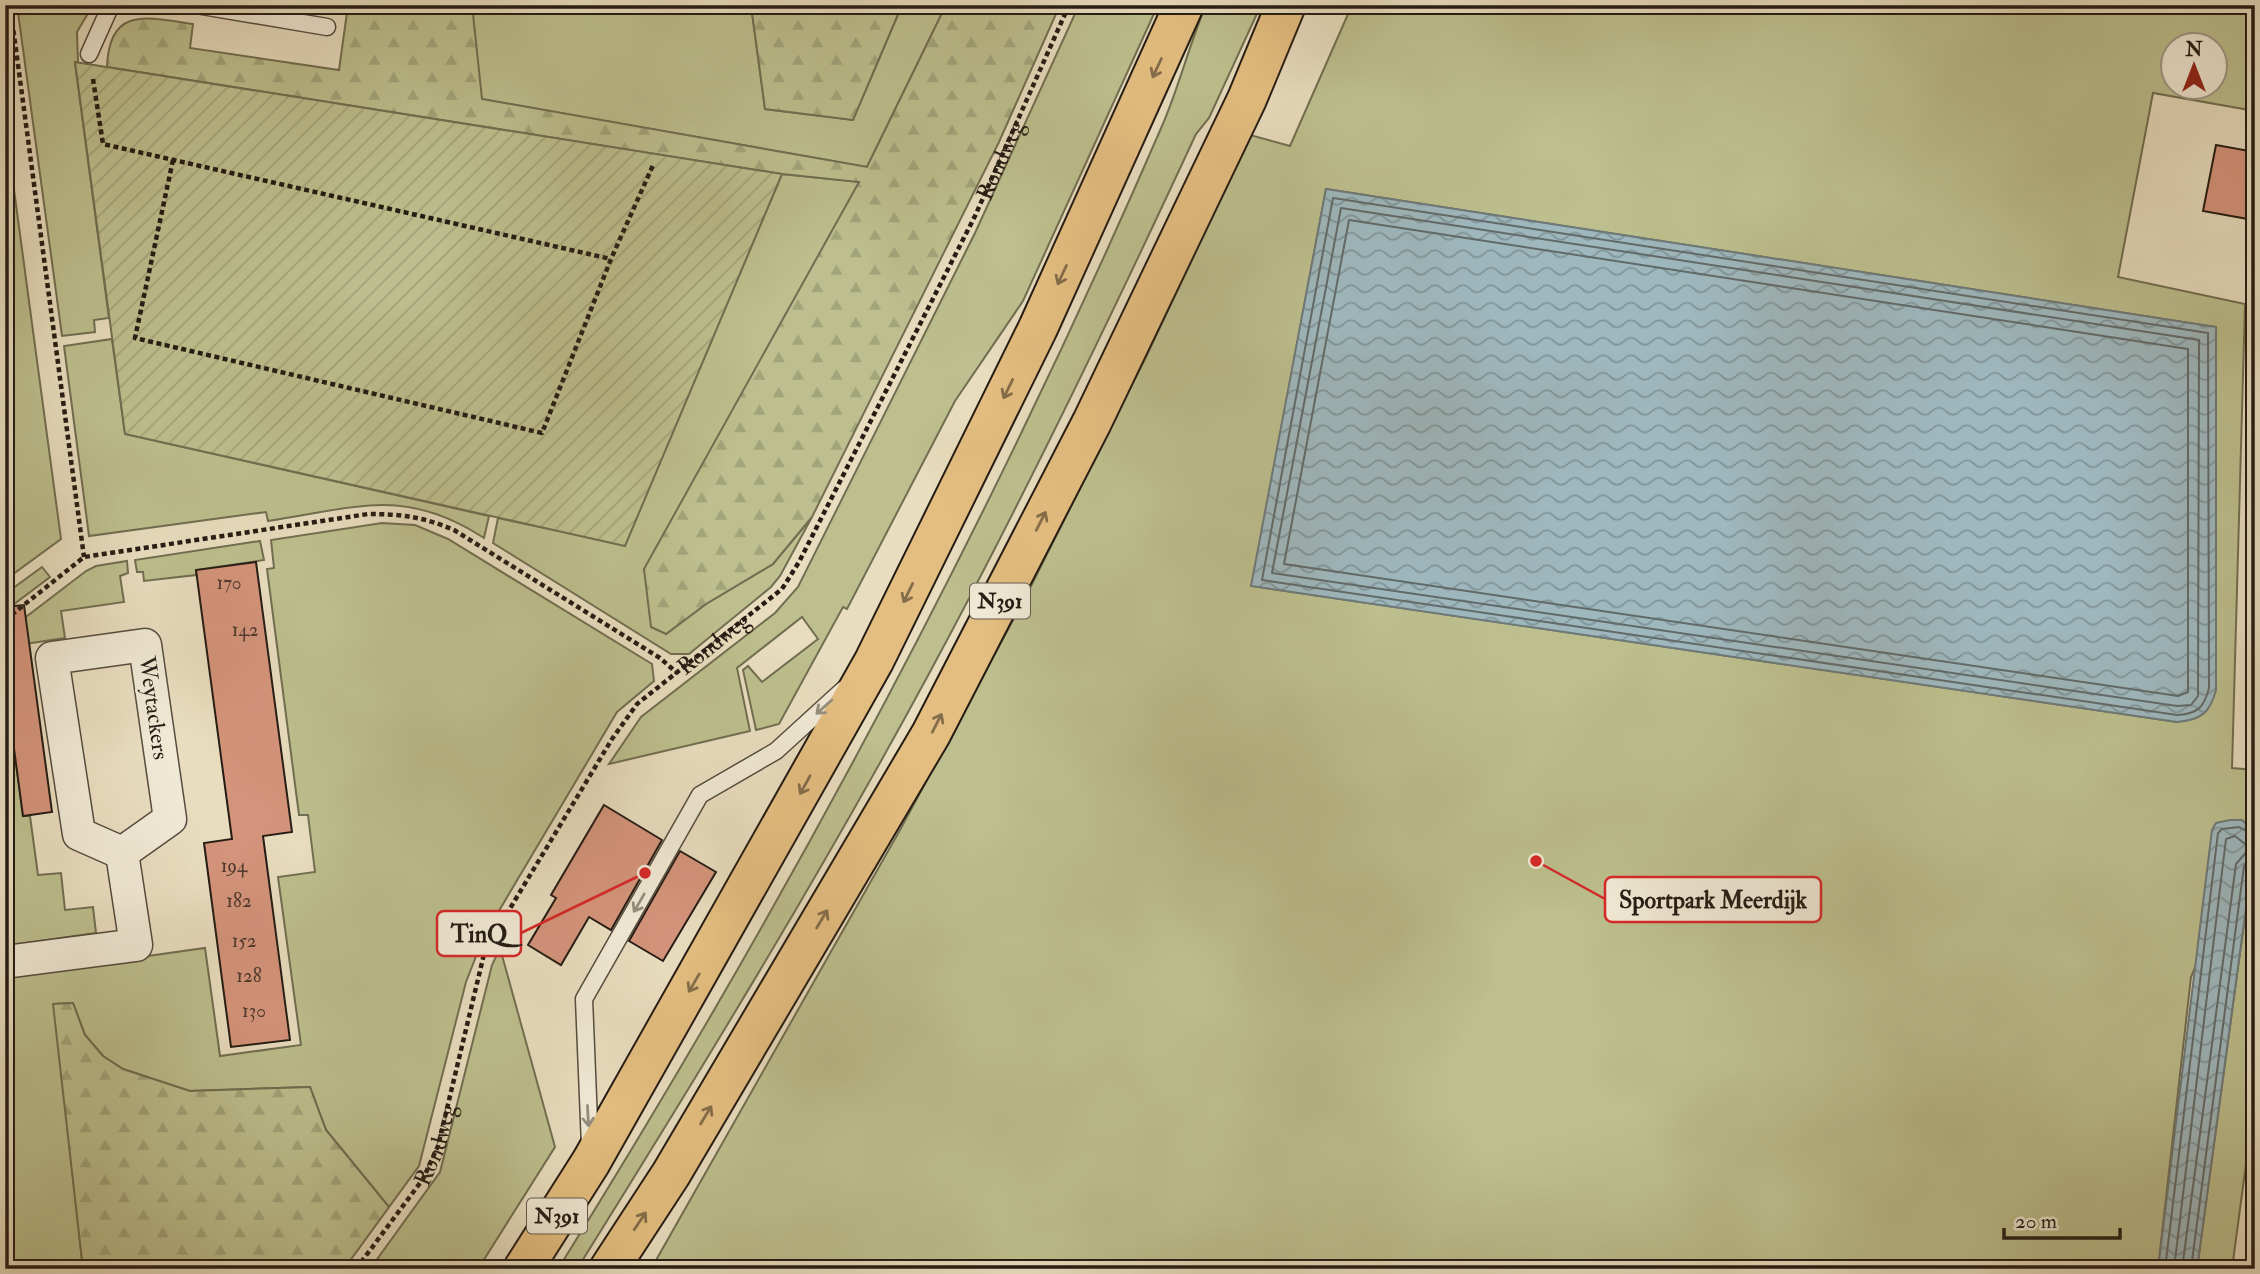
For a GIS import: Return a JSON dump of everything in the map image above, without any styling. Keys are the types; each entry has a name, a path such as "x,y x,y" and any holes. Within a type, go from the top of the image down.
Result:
{"main road":[{"name":"N391","path":"523,1269 591,1163 874,661 1038,328 1184,5"},
{"name":"N391","path":"608,1269 678,1162 931,734 1092,422 1247,99 1286,5"}],"street":[{"name":"Weytackers","path":"145,645 170,819 122,853 79,834 52,658 145,645"},
{"path":"5,962 136,945 122,853"}],"lane":[{"path":"89,54 111,5"},
{"path":"196,5 327,27"},
{"path":"591,1163 584,999 700,795 776,751 874,661"}],"path":[{"path":"10,5 84,557"},
{"name":"Rondweg","path":"356,1269 423,1179 438,1146 485,950 612,739 637,704 782,589 799,562 975,216 1069,5"},
{"path":"89,54 103,144 611,259"},
{"path":"173,160 135,338 542,433 611,259 654,163"},
{"path":"5,620 84,557 368,514 425,517 488,551 660,657 677,673"}],"green space":[{"path":"17,5 93,5 77,32 78,63 75,63 109,318 94,320 95,332 62,336"},
{"path":"348,5 472,5 482,99 867,167 946,5 1060,5 999,142 812,517 773,564 706,604 666,634 651,627 644,569 859,182 782,174 107,67 109,47 115,34 123,25 146,18 193,24 190,48 339,70"},
{"path":"472,5 751,5 765,109 853,120 902,5 946,5 867,167 481,99"},
{"path":"751,5 902,5 853,120 765,109"},
{"path":"1079,5 1158,5 1023,301 955,401 847,609 843,607 779,724 756,730 743,670 748,666 762,682 818,639 802,617 737,668 750,731 609,764 641,717 775,613 798,587 975,233"},
{"path":"1206,5 1261,5 1209,118 1196,134 1001,537 889,746 714,1047 577,1269 558,1269 725,992 881,709 956,565 1096,274 1168,111"},
{"path":"1352,5 2255,5 2255,111 2204,102 2228,102 2228,32 2158,32 2158,94 2153,93 2118,277 2245,304 2232,768 2255,770 2255,836 2253,830 2191,977 2158,1269 651,1269 900,830 1026,596 1147,355 1250,135 1290,146","holes":["1326,189 2216,327 2216,690 2177,722 1252,586"]},
{"path":"75,62 782,174 625,546 125,434"},
{"path":"5,123 61,539 5,580"},
{"path":"782,174 860,182 644,570 666,634 706,604 773,564 812,517 780,576 771,587 689,654 671,654 493,543 498,518 625,545"},
{"path":"112,339 125,434 489,516 484,538 429,512 404,506 379,505 268,521 266,512 89,536 64,346"},
{"path":"382,523 415,525 448,539 652,664 654,681 617,712 484,936 466,982 419,1166 389,1207 326,1130 310,1087 189,1091 123,1069 103,1056 85,1035 73,1003 54,1004 83,1269 5,1269 5,976 205,948 220,1056 301,1045 278,877 315,872 308,815 299,815 267,569 274,568 271,540"},
{"path":"260,541 264,560 196,570 196,575 144,581 143,572 137,572 135,560"},
{"path":"127,561 128,573 120,576 124,602 61,611 65,638 5,647 5,633 86,571 96,566"},
{"path":"42,567 50,577 5,611 5,594"},
{"path":"5,681 23,816 30,816 38,875 61,873 65,910 93,907 96,933 5,946"},
{"path":"2255,842 2255,1097 2232,1269 2197,1269"},
{"path":"500,948 555,1147 478,1269 370,1269 440,1172 492,965"},
{"path":"73,1003 85,1035 103,1056 123,1069 190,1091 310,1087 326,1130 389,1207 344,1269 83,1269 53,1004"}],"water":[{"path":"1326,189 2216,327 2216,690 2211,704 2198,717 2177,722 1251,586"},
{"path":"2242,820 2253,830 2255,842 2197,1269 2158,1269 2212,830 2216,823"}],"building":[{"path":"2216,145 2255,152 2255,181 2248,219 2203,211"},
{"path":"256,562 292,832 263,836 290,1040 231,1047 204,843 232,839 196,570"},
{"path":"24,605 52,812 23,816 5,681 5,607"},
{"path":"604,805 662,840 611,930 589,917 561,965 528,945 556,898 551,895"},
{"path":"680,851 716,872 663,961 629,941"}],"place":[{"name":"Sportpark Meerdijk","path":"1536,861"},
{"name":"TinQ","path":"645,873"}]}
